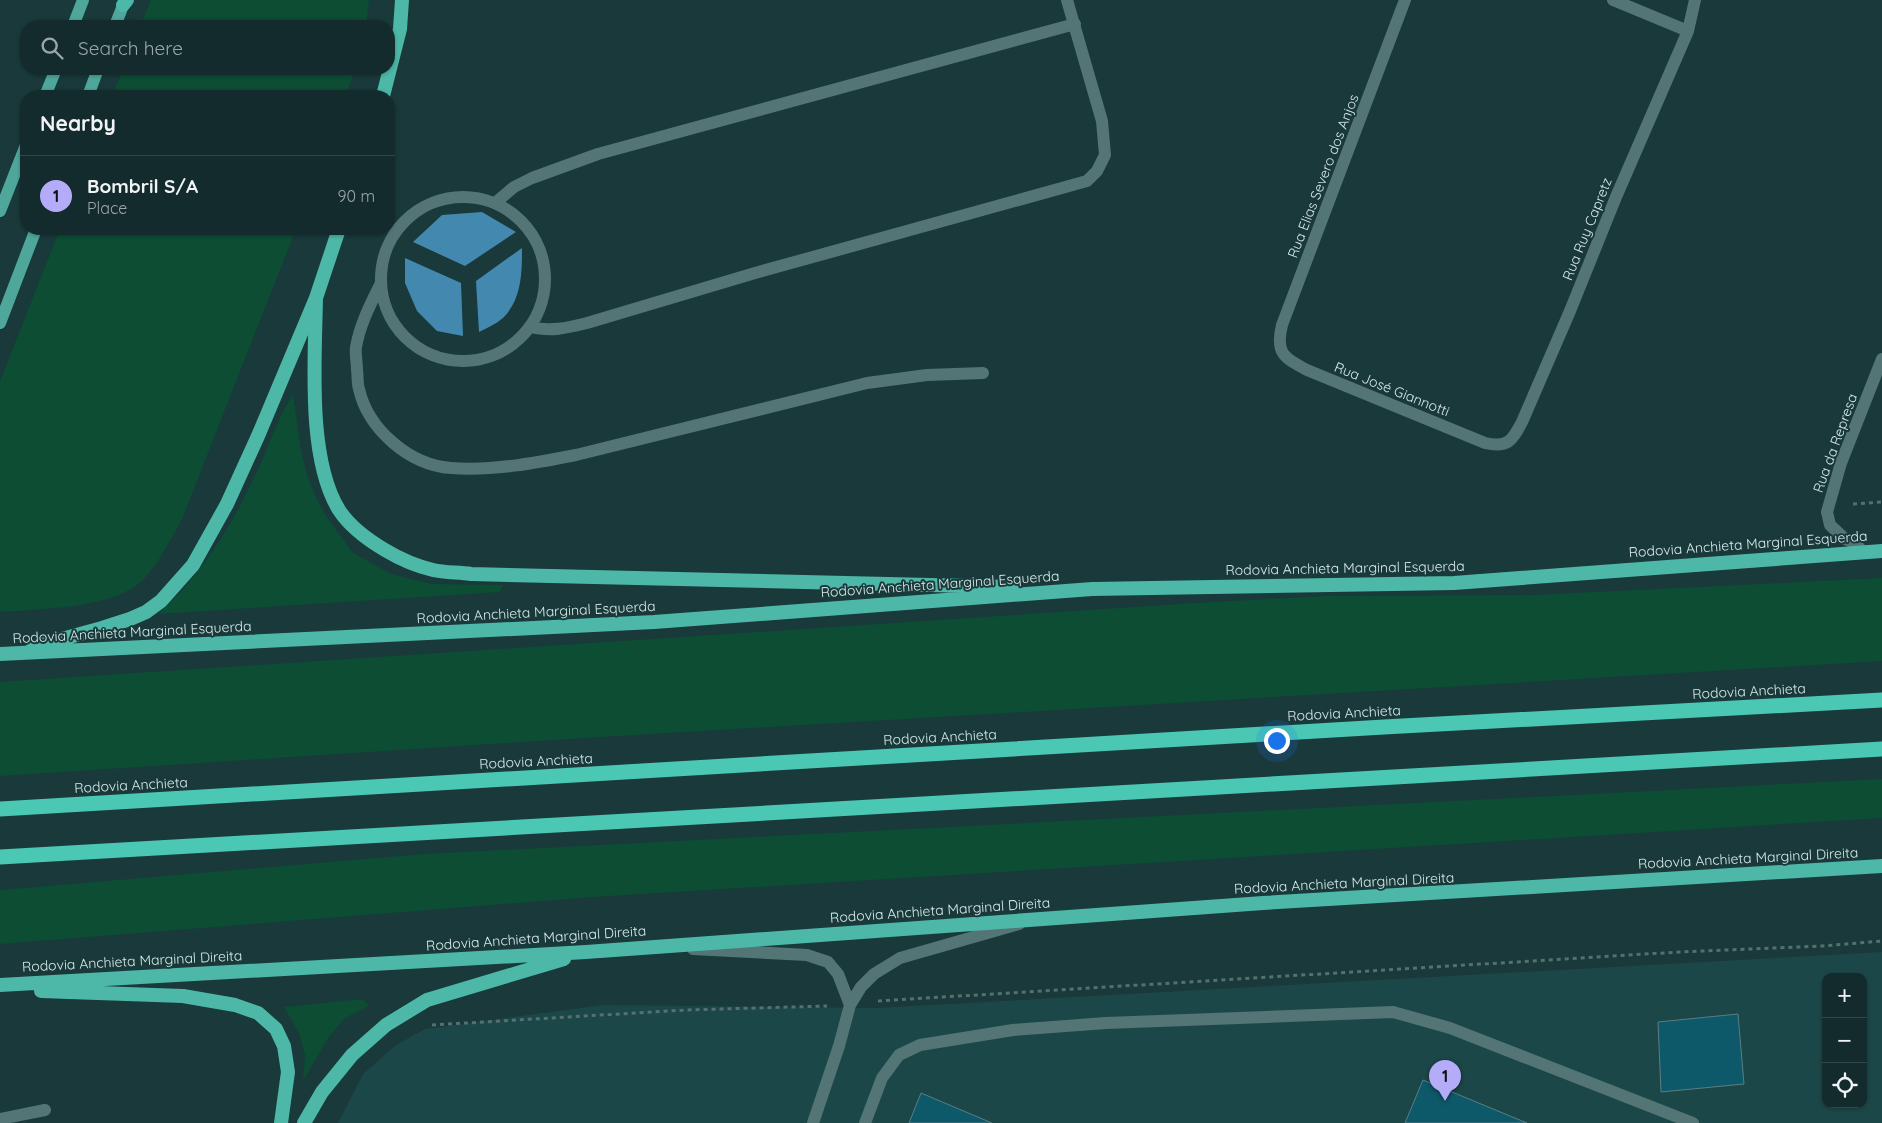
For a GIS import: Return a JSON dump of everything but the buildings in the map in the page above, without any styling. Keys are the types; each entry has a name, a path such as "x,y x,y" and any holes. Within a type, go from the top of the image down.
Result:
{"highway":[{"path":"395,49 400,29 402,0"},
{"path":"385,90 388,75"},
{"path":"4,654 130,619 161,602 193,565 227,504 258,436 316,298 337,235"},
{"path":"316,298 315,353 318,442 324,474 331,495 340,512 370,542 415,565 435,570 471,574 1092,589"},
{"name":"Rodovia Anchieta Marginal Esquerda","path":"4,654 654,622 1092,589 1454,583 1882,550"},
{"name":"Rodovia Anchieta","path":"0,809 1364,728 1882,700"},
{"path":"0,856 1882,749"},
{"name":"Rodovia Anchieta Marginal Direita","path":"0,985 586,952 1263,903 1882,866"},
{"path":"304,1123 322,1092 352,1055 386,1025 427,1000 586,952"},
{"path":"0,989 183,996 236,1005 258,1013 276,1030 284,1046 288,1072 281,1123"}],"main road":[{"path":"75,20 83,0"},
{"path":"118,20 125,2"},
{"path":"48,90 54,75"},
{"path":"90,90 96,75"},
{"path":"0,211 20,160"},
{"path":"0,322 34,235"}],"street":[{"path":"530,327 543,330 561,330 588,323 755,273 1087,181 1097,171 1105,155 1102,121 1068,0"},
{"name":"Rua Elias Severo dos Anjos","path":"1289,360 1282,352 1278,340 1282,325 1405,0"},
{"path":"1613,0 1688,30"},
{"name":"Rua Ruy Capretz","path":"1485,442 1496,445 1506,444 1514,437 1522,422 1688,30 1695,0"},
{"path":"495,203 514,187 532,178 598,154 1075,24"},
{"path":"394,235 387,247 382,264 381,283 384,301 390,318 401,333 415,346 431,355 448,360 467,361 485,358 502,351 530,327 544,293 545,275 542,256 535,240 524,224 511,212 495,203 477,198 459,197 424,206 409,217 395,234"},
{"path":"381,283 366,315 356,348 358,389 371,417 387,439 417,459 450,468 494,467 534,463 576,455 867,383 927,374 983,373"},
{"name":"Rua da Represa","path":"1863,552 1830,525 1827,512 1841,463 1882,359"},
{"name":"Rua José Giannotti","path":"1289,360 1307,370 1485,442"},
{"path":"813,1123 839,1046 850,1005 861,986 874,974 900,958 1034,920"},
{"path":"659,946 807,956 828,962 838,974 850,1005"},
{"path":"865,1123 882,1078 899,1055 920,1045 1013,1030 1106,1023 1393,1012 1450,1028 1693,1123"},
{"path":"0,1119 45,1110"}],"path":[{"path":"426,1025 686,1010 850,1005 918,999 1882,941"}],"shaded area":[{"path":"1882,952 1882,1123 338,1123 363,1074 396,1045 425,1029 603,1005 877,1008"}],"green space":[{"path":"151,0 369,0 367,20 143,20"},
{"path":"121,75 353,75 348,90 114,90"},
{"path":"58,235 294,235 182,519 154,567 142,581 129,590 113,597 74,606 0,612 0,381"},
{"path":"293,394 306,472 326,516 352,552 391,574 432,584 503,585 500,592 158,614 189,582 228,527 239,508"},
{"path":"1882,578 1882,661 585,738 0,776 0,682 1195,603 1325,596 1533,595"},
{"path":"1882,779 1882,818 593,897 0,944 0,890 423,854"},
{"path":"362,999 369,1006 345,1018 328,1038 303,1081 305,1055 299,1033 284,1007"}],"water":[{"path":"482,212 516,232 465,266 413,242 442,215"},
{"path":"522,248 520,285 514,302 503,318 479,332 476,281"},
{"path":"405,258 461,283 463,336 437,331 417,311 405,283"}],"place":[{"name":"Bombril S/A","path":"1445,1101"}]}
